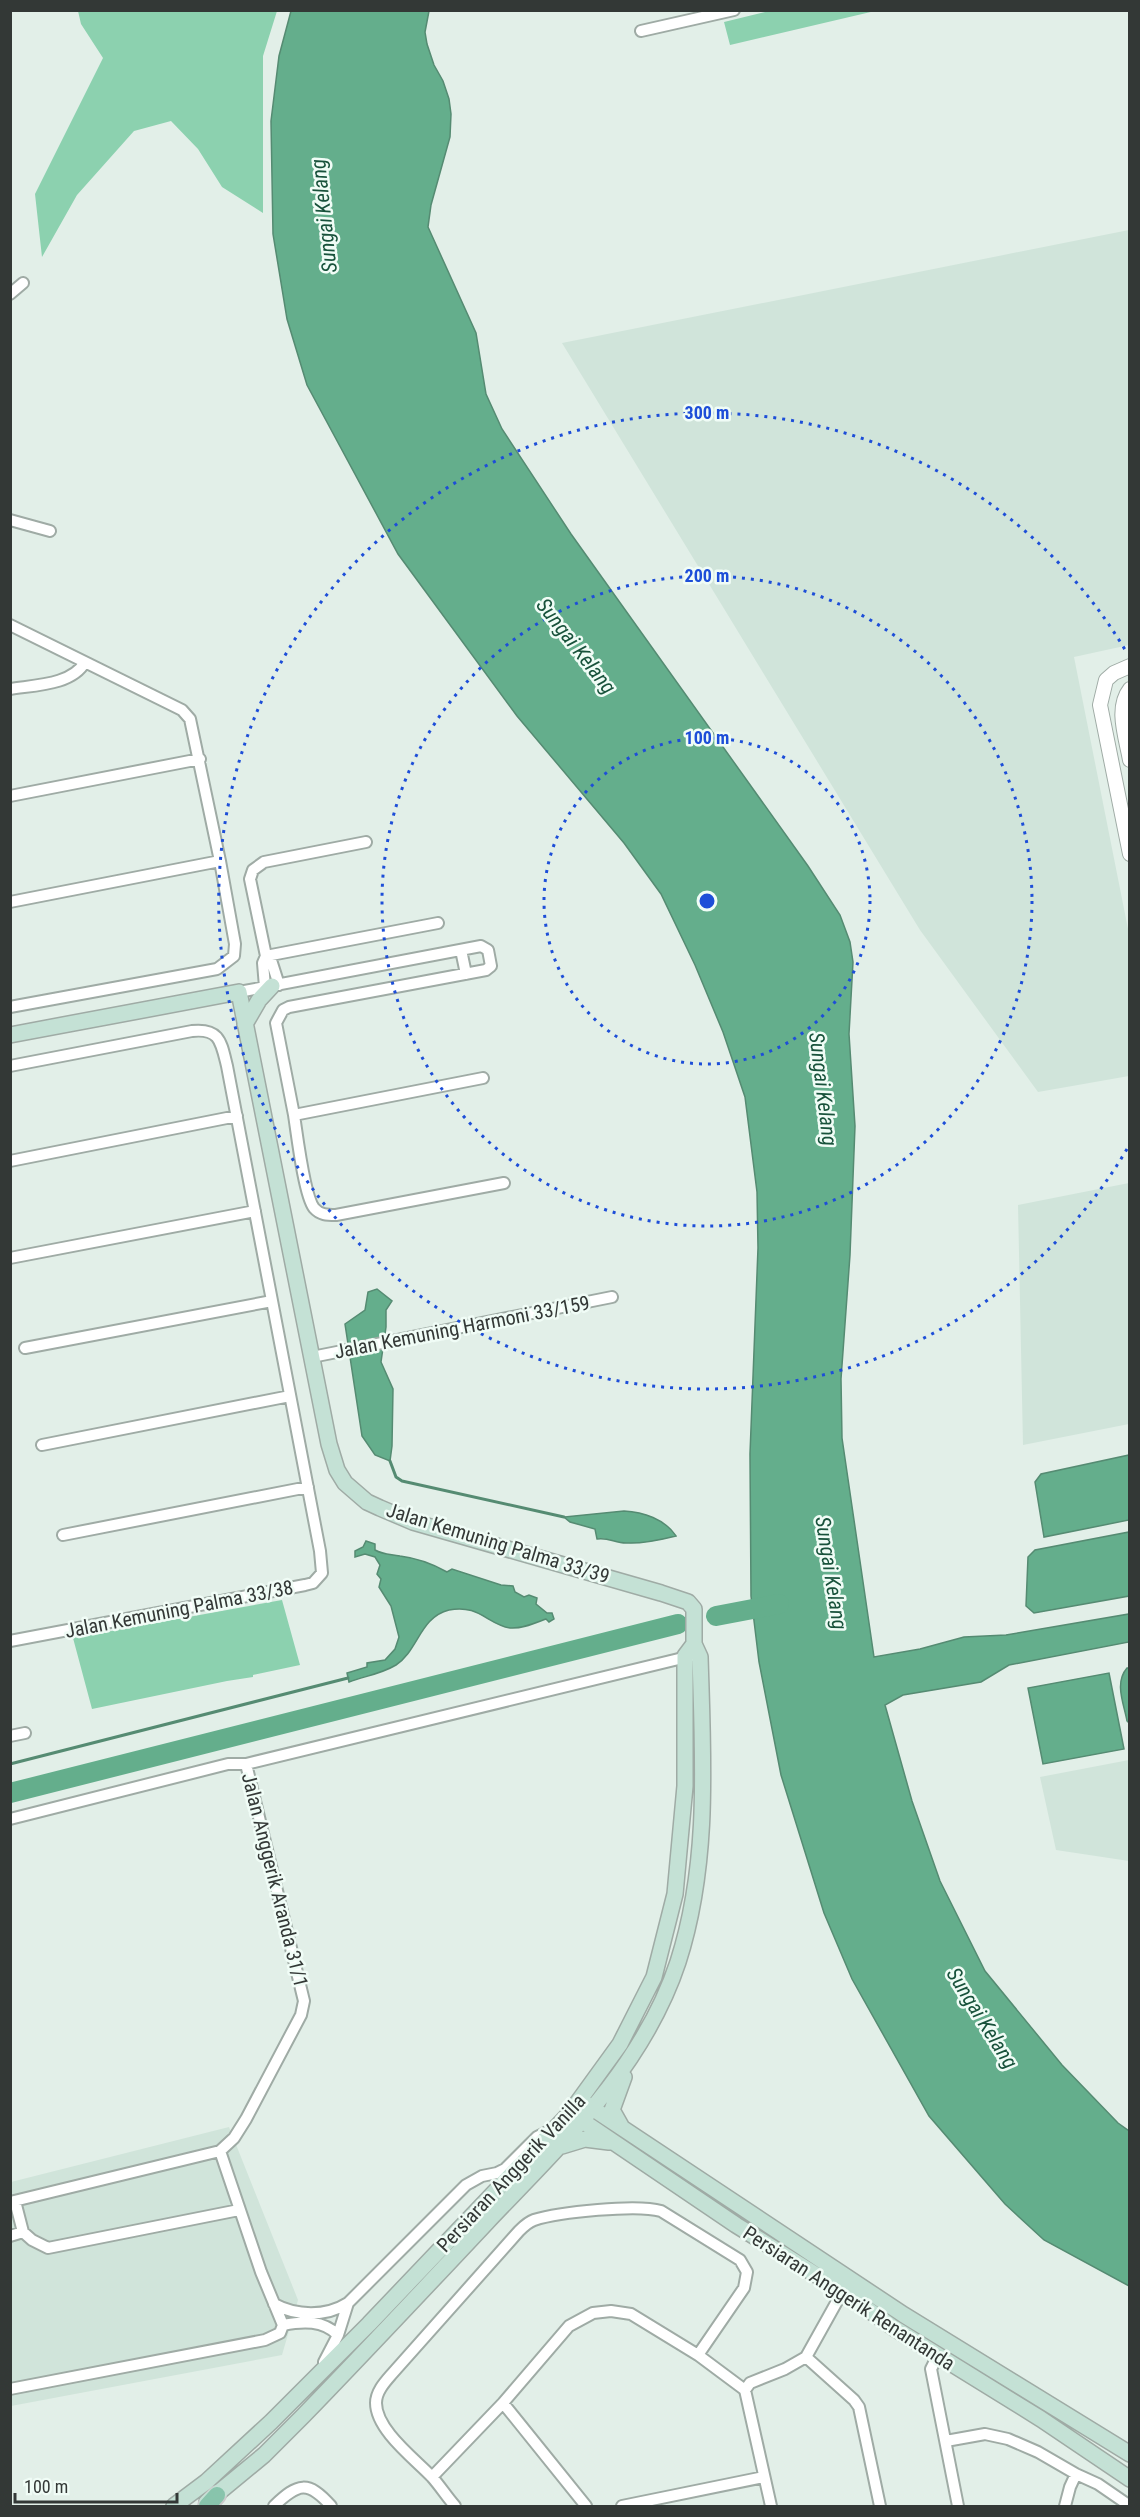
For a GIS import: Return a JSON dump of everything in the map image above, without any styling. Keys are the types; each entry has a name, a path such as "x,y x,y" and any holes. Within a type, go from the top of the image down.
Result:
{"main road":[{"path":"245,1024 259,1000 272,986"},
{"path":"10,1035 239,992"},
{"name":"Jalan Kemuning Palma 33/39","path":"239,992 329,1443 337,1470 345,1483 367,1502 413,1522 661,1593 688,1602 694,1609"},
{"name":"Persiaran Anggerik Vanilla","path":"201,2506 212,2500 303,2416 557,2148 582,2111 635,2018 654,1977 666,1934 679,1865 694,1609"},
{"name":"Persiaran Anggerik Vanilla","path":"174,2506 206,2482 271,2422 369,2324 552,2130 582,2111 632,2054 669,1983 677,1962 694,1897 698,1869 703,1768 693,1652"},
{"path":"625,2131 612,2110 632,2054"},
{"path":"582,2111 625,2131 846,2285 904,2315 1129,2453 1124,2475"},
{"name":"Persiaran Anggerik Renantanda","path":"582,2111 614,2143 736,2225 846,2285 938,2355 1041,2419 1124,2475"},
{"path":"557,2148 585,2139 614,2143"}],"street":[{"path":"641,31 704,14 734,10"},
{"path":"10,294 22,284"},
{"path":"10,520 50,531"},
{"path":"10,625 182,710 193,726 235,944 234,956 218,969 10,1007"},
{"path":"10,689 66,678 79,672 85,662"},
{"path":"1130,666 1114,673 1106,680 1100,705 1130,854"},
{"path":"1130,689 1123,701 1121,713 1130,760"},
{"path":"10,796 200,759"},
{"path":"272,986 263,963 266,956 250,879 253,870 264,862 366,842"},
{"path":"10,902 220,861"},
{"path":"266,956 438,923"},
{"path":"239,992 481,946 488,950 489,969 288,1006 276,1023 296,1114 307,1187 315,1209 324,1215 336,1215 504,1183"},
{"path":"460,950 466,974"},
{"path":"10,1066 201,1030 209,1031 218,1037 237,1116 308,1486 63,1535"},
{"path":"296,1114 483,1078"},
{"path":"10,1161 237,1116"},
{"path":"10,1258 255,1211"},
{"name":"Jalan Kemuning Harmoni 33/159","path":"312,1358 612,1297"},
{"path":"25,1348 272,1301"},
{"path":"42,1445 290,1396"},
{"name":"Jalan Kemuning Palma 33/38","path":"10,1641 313,1582 322,1573 308,1486"},
{"name":"Jalan Anggerik Aranda 31/1","path":"220,2151 234,2138 246,2119 301,2015 304,2001 246,1764 693,1652"},
{"path":"10,1736 25,1733"},
{"path":"10,1819 216,1767 246,1764"},
{"path":"273,2304 284,2310 308,2313 333,2310 348,2302 466,2185 482,2176 497,2174 505,2169 537,2137 552,2130"},
{"path":"10,2389 265,2340 280,2333 283,2325 239,2211 220,2151 13,2201 23,2232 32,2240 48,2248 239,2211"},
{"path":"455,2506 432,2477 410,2457 385,2425 376,2409 377,2396 391,2375 511,2240 532,2220 620,2208 648,2207 661,2211 740,2260 747,2272 744,2288 698,2355"},
{"path":"10,2236 23,2232"},
{"path":"745,2390 750,2383 785,2369 806,2357 846,2285"},
{"path":"308,2384 332,2351 348,2302"},
{"path":"432,2477 503,2403 569,2326 593,2313 611,2311 632,2314 698,2355 745,2390 771,2506"},
{"path":"283,2325 323,2324 338,2335"},
{"path":"938,2355 931,2369 958,2506"},
{"path":"806,2357 854,2400 858,2407 863,2419 880,2506"},
{"path":"503,2403 586,2506"},
{"path":"946,2441 976,2435 995,2435 1038,2452 1098,2484 1130,2506"},
{"path":"1065,2506 1076,2474"},
{"path":"622,2506 764,2477"},
{"path":"273,2506 297,2487 315,2489 331,2506"}],"shaded area":[{"path":"773,10 875,11 730,45 724,22"},
{"path":"78,11 277,11 263,56 263,213 222,187 198,149 171,121 134,131 77,195 42,257 35,194 103,58 81,24"},
{"path":"1129,230 1129,645 1074,657 1129,934 1129,1076 1038,1092 920,930 562,343"},
{"path":"1129,1183 1129,1424 1023,1445 1018,1205"},
{"path":"282,1600 300,1665 253,1675 253,1677 92,1709 73,1638"},
{"path":"1129,1760 1129,1861 1056,1850 1040,1777"},
{"path":"229,2127 298,2300 282,2355 11,2406 11,2182"}],"water":[{"name":"Sungai Kelang","path":"291,11 429,11 425,32 427,44 434,65 443,81 451,114 450,137 431,205 428,227 476,333 486,394 502,429 571,534 808,866 840,915 850,942 853,962 849,1034 855,1126 850,1255 841,1379 842,1438 874,1657 920,1649 964,1637 1006,1635 1129,1614 1129,1642 1009,1665 981,1682 903,1695 885,1705 912,1801 940,1881 985,1971 1062,2065 1118,2123 1129,2131 1129,2286 1044,2240 1005,2204 929,2116 852,1979 824,1913 781,1775 759,1662 751,1596 750,1454 758,1248 757,1192 745,1097 723,1032 695,965 661,894 624,843 517,716 398,554 307,385 287,319 273,234 271,121 279,56"},
{"path":"377,1289 392,1301 386,1310 381,1362 393,1389 390,1461 375,1455 362,1436 345,1324 365,1310 368,1292"},
{"path":"1129,1455 1129,1520 1044,1537 1035,1482 1041,1474"},
{"path":"624,1511 639,1513 660,1521 676,1536 632,1543 597,1539 595,1529 570,1522 564,1517"},
{"path":"1129,1532 1129,1596 1034,1613 1026,1606 1028,1557 1035,1550"},
{"path":"366,1541 375,1544 375,1550 381,1553 418,1560 447,1572 452,1569 501,1585 513,1586 515,1592 524,1597 529,1595 537,1598 536,1604 547,1613 552,1613 554,1619 549,1622 546,1619 524,1627 510,1628 475,1612 449,1610 439,1614 425,1627 403,1659 396,1665 349,1682 347,1673 367,1667 367,1663 385,1660 395,1649 399,1637 391,1606 379,1587 381,1579 377,1574 380,1565 375,1557 365,1554 355,1557 355,1551 363,1547"},
{"path":"1127,1668 1129,1668 1129,1723 1120,1687"},
{"path":"1109,1673 1124,1749 1043,1764 1028,1688"}],"waterway":[{"path":"390,1461 396,1477 402,1481 564,1517"},
{"path":"716,1616 779,1604"},
{"path":"10,1793 678,1624"},
{"path":"10,1764 348,1678"}]}
